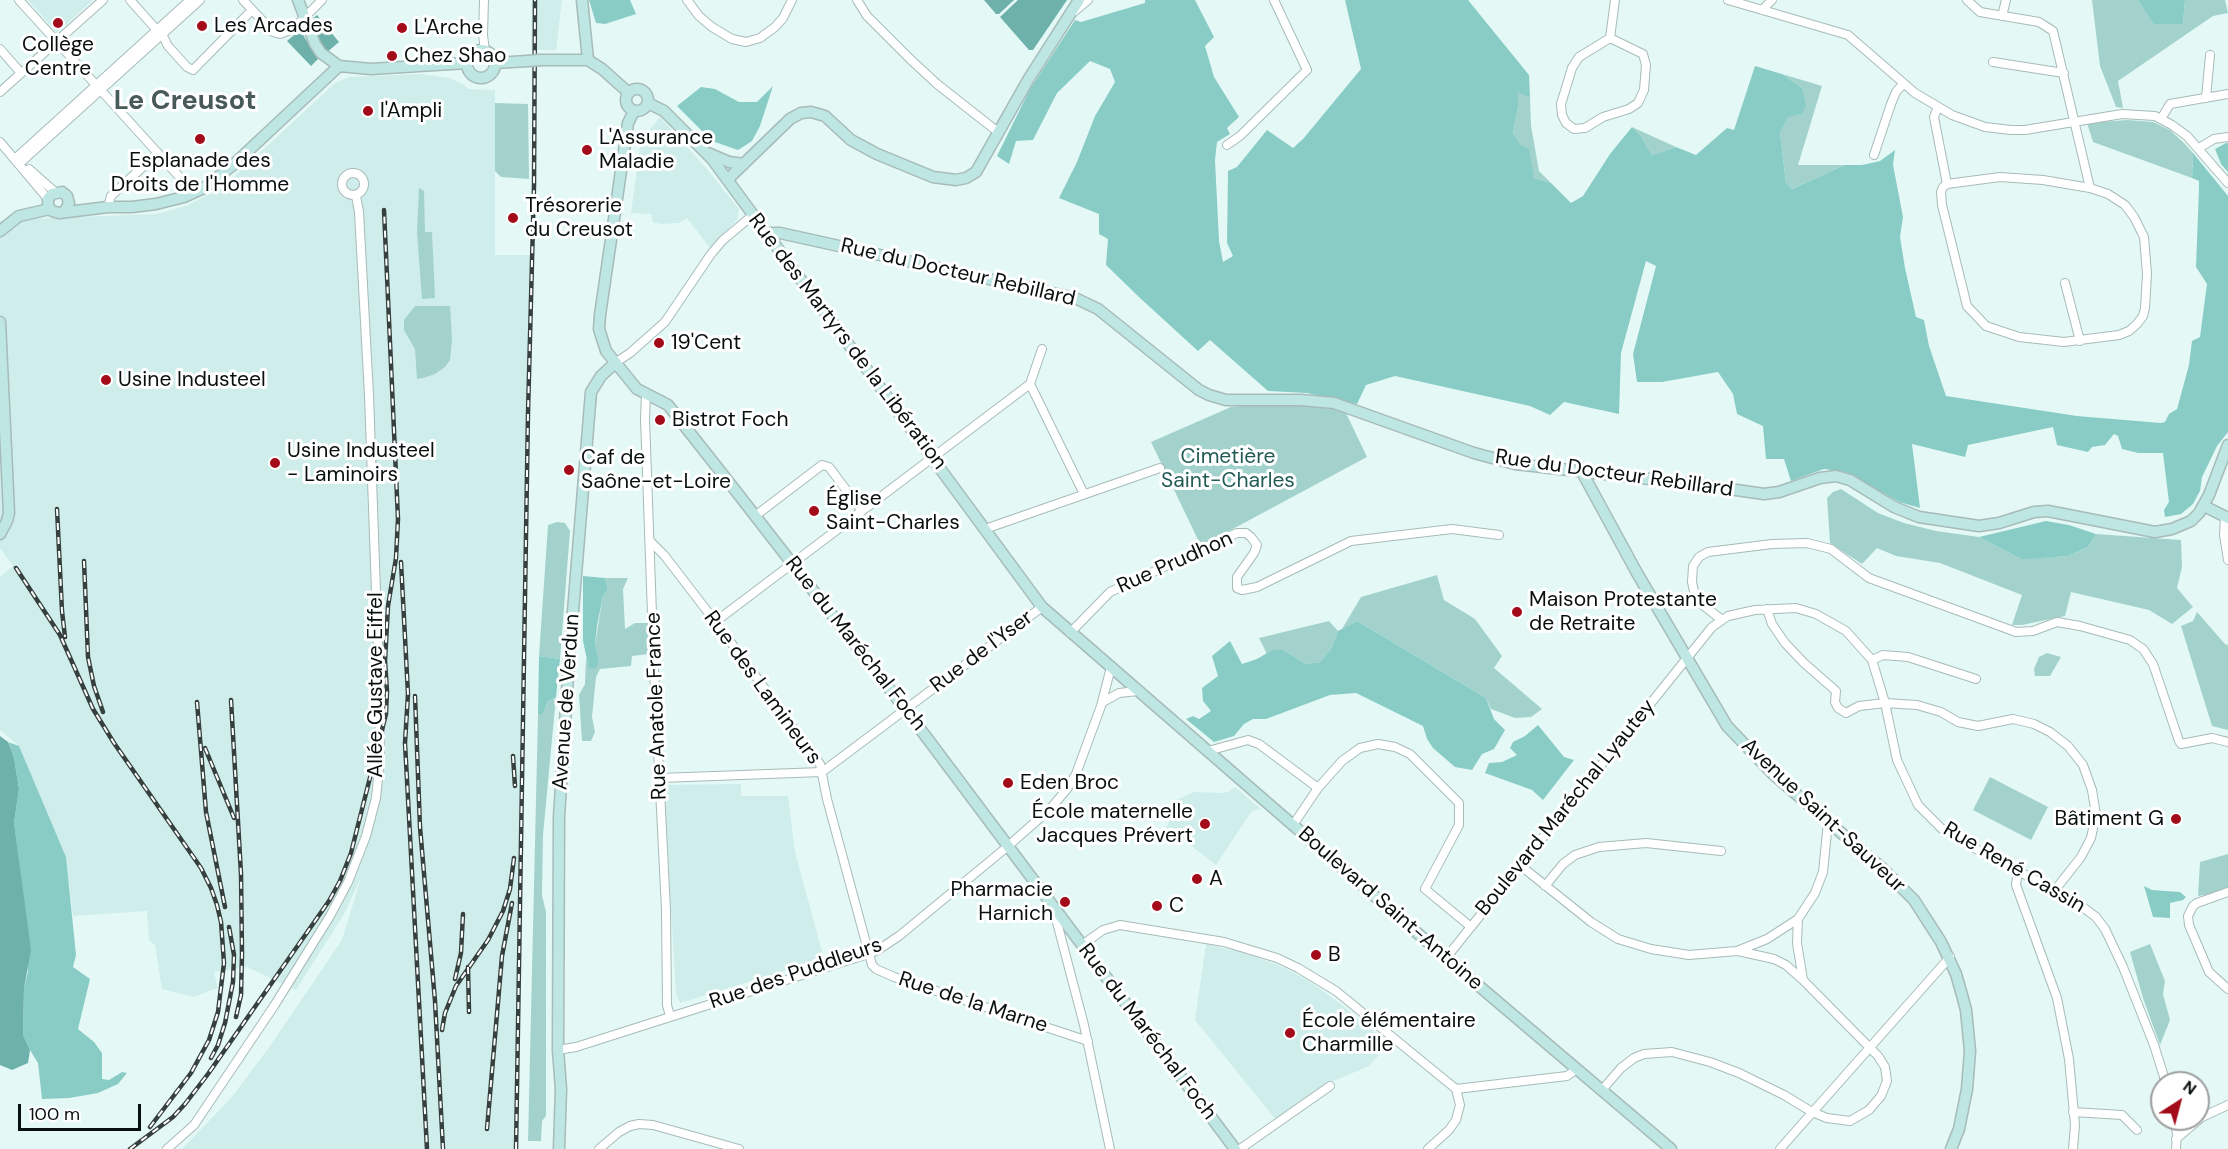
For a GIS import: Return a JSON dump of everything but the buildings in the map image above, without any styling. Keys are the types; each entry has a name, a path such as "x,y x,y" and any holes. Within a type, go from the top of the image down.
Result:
{"main road":[{"path":"582,0 588,60"},
{"path":"728,179 790,119 806,112 825,116 851,140 869,151 933,177 956,180 966,178 976,172 1079,0"},
{"path":"298,1 309,32 321,53 339,66 371,69 467,63"},
{"path":"467,63 473,53 485,51 498,63"},
{"path":"498,63 562,59 588,60 603,69 629,93"},
{"path":"467,63 471,74 482,78 490,75 498,63"},
{"path":"51,200 55,213 156,204 194,193 221,176 339,66"},
{"path":"635,89 643,90 648,96 648,103 645,110 634,111 626,103 629,93 635,89"},
{"name":"Rue des Martyrs de la Libération","path":"648,103 664,111 705,151 728,179 765,233 1042,607 1111,667"},
{"name":"Rue du Maréchal Foch","path":"634,111 628,123 600,315 601,340 606,351 637,389 668,405 906,710 1234,1149"},
{"path":"705,151 729,162 744,164"},
{"path":"0,231 19,216 62,192 69,200 108,207"},
{"path":"65,211 69,206 69,200"},
{"name":"Rue du Docteur Rebillard","path":"765,233 786,234 1075,298 1098,309 1199,390 1226,400 1309,400 1334,403 1489,458 1515,464 1764,494 1779,492 1820,478 1836,476 1850,480 1894,507 1919,517 1979,526 2048,511 2155,532 2172,529 2191,521 2204,506 2228,445"},
{"path":"0,322 9,513 0,534"},
{"name":"Avenue de Verdun","path":"553,1149 558,1050 559,817 568,660 591,392 615,363"},
{"name":"Avenue Saint-Sauveur","path":"1582,472 1686,658 1734,734 1773,774 1914,900 1950,957 1966,1010 1970,1051 1967,1089 1959,1130 1951,1149"},
{"path":"2204,506 2226,518"},
{"name":"Boulevard Saint-Antoine","path":"1111,667 1446,958 1671,1149"},
{"name":"Avenue de Verdun","path":"558,1050 561,1089 559,1149"}],"street":[{"path":"19,0 194,193"},
{"path":"0,92 103,0"},
{"path":"130,0 159,32 168,46 187,67 193,70 252,10"},
{"path":"18,161 159,32 190,0"},
{"path":"159,32 200,0"},
{"path":"243,0 273,32 280,34 293,28 322,0"},
{"path":"484,0 485,51"},
{"path":"687,0 699,16 712,27 732,39 746,42 760,38 775,27 783,18 792,0"},
{"path":"857,0 867,16 909,58 937,84 998,132"},
{"path":"1069,15 1088,0"},
{"path":"1227,145 1240,136 1307,70 1274,0"},
{"path":"1610,38 1615,0"},
{"path":"1728,0 1848,35 1903,84 1952,115 1985,127 2011,130 2122,114 2138,114 2161,119 2187,136 2228,183"},
{"path":"1762,10 1772,0"},
{"path":"1967,0 1980,12 2039,22 2053,31 2090,188"},
{"path":"2002,16 2006,0"},
{"path":"1610,38 1643,54 1646,65 1644,90 1638,103 1629,109 1603,117 1585,128 1574,129 1566,123 1562,115 1561,104 1572,68 1579,57 1610,38"},
{"path":"0,49 21,73"},
{"path":"2206,98 2210,55"},
{"path":"1993,62 2064,73"},
{"path":"1874,155 1891,104 1896,92 1903,84"},
{"path":"2161,119 2170,104 2228,94"},
{"path":"1938,107 1934,117 1947,184"},
{"path":"2199,148 2214,139 2228,137"},
{"path":"0,142 18,161 32,171 51,200"},
{"path":"108,207 111,196 158,153"},
{"path":"2000,177 2043,180 2090,188 2108,195 2124,206 2140,227 2144,237 2147,274 2145,308 2137,324 2129,331 2119,335 2064,342 2019,337 1986,326 1967,306 1942,205 1942,187 1947,184 2000,177"},
{"name":"Allée Gustave Eiffel","path":"167,1149 194,1125 274,1006 330,916 348,882 366,836 376,798 380,758 379,676 369,395 359,212 356,196"},
{"path":"615,363 665,322 711,254 723,240 753,215"},
{"path":"2065,283 2080,341"},
{"path":"715,622 1030,384 1042,349"},
{"path":"1030,384 1084,494"},
{"name":"Rue Anatole France","path":"646,395 645,418 670,1016"},
{"path":"755,516 822,465 829,468 862,511"},
{"path":"985,529 1160,468"},
{"path":"2226,518 2224,535 2228,560"},
{"name":"Rue Prudhon","path":"1070,633 1110,592 1237,533 1246,533 1257,545 1254,554 1237,577 1237,588 1242,590 1257,586 1351,541 1452,530 1499,535"},
{"name":"Rue des Lamineurs","path":"651,542 664,555 817,758 868,954"},
{"path":"1722,620 1699,602 1695,596 1692,582 1693,566 1699,557 1708,552 1772,544 1807,543 1831,549 1869,578 2016,632 2033,631 2057,622 2130,640 2143,649 2153,664 2181,744 2212,738 2228,742"},
{"name":"Rue de l'Yser","path":"822,772 1042,607"},
{"name":"Rue René Cassin","path":"1686,658 1712,627 1728,616 1767,609 1786,607 1816,614 1845,631 1872,660 1885,703 1897,760 1918,805 1942,829 2055,890 2096,917 2105,929 2123,967 2162,1071"},
{"path":"1767,609 1772,624 1785,643 1836,691 1835,702 1838,708 1846,713 1859,706 1885,703 1917,705 1941,712 1958,722 1978,726 2013,719 2034,724 2068,746 2083,765 2092,790 2096,815 2091,838 2081,857 2055,890"},
{"path":"1872,660 1883,655 1908,657 1976,679"},
{"name":"Boulevard Maréchal Lyautey","path":"1446,958 1686,658"},
{"path":"1007,847 1050,809 1076,774 1103,702 1111,667"},
{"path":"1103,702 1119,693 1138,691"},
{"path":"1208,751 1248,740 1259,744 1318,789"},
{"path":"1293,825 1318,789 1342,761 1360,747 1378,744 1395,747 1410,754 1459,803 1459,825 1425,889 1472,927"},
{"path":"660,778 822,772"},
{"path":"1737,951 1767,939 1798,919 1815,893 1823,872 1828,822"},
{"path":"1545,885 1563,864 1575,855 1599,847 1646,843 1721,851"},
{"name":"Rue des Puddleurs","path":"558,1050 576,1047 878,950 899,936 1007,847"},
{"path":"1521,866 1591,922 1618,939 1651,949 1689,955 1737,951 1774,959 1786,966 1803,980 1881,1059 1887,1081 1881,1096 1869,1110 1850,1121 1838,1121 1812,1112 1784,1095 1739,1073 1710,1062 1672,1052 1653,1053 1634,1058 1621,1068 1602,1090"},
{"path":"2018,871 2016,885 2057,998 2069,1059 2073,1149"},
{"path":"2228,892 2197,903 2188,916 2203,962 2213,978 2228,989"},
{"path":"1054,906 1088,1041 1110,1149"},
{"path":"1798,919 1797,943 1803,980"},
{"path":"1082,945 1103,930 1120,925 1224,942 1277,958 1298,968 1336,991 1456,1089 1460,1105 1456,1120 1449,1130 1428,1149"},
{"name":"Rue de la Marne","path":"868,954 872,965 882,972 1088,1041"},
{"path":"1780,1149 1950,957"},
{"path":"1456,1089 1567,1076 1577,1069"},
{"path":"1240,1149 1330,1086"},
{"path":"2176,1139 2202,1117 2228,1105"},
{"path":"2073,1112 2122,1115 2137,1130"},
{"path":"599,1149 619,1132 639,1124 653,1125 739,1149"},
{"path":"2175,1131 2176,1149"}],"shaded area":[{"name":"Collège Centre","path":"28,0 93,0 57,33"},
{"path":"532,0 562,0 556,50 531,50"},
{"path":"589,0 630,0 636,14 605,24 596,23"},
{"path":"984,0 1014,0 999,14 996,14"},
{"path":"1018,0 1067,0 1033,50 1029,50 1000,17"},
{"path":"1145,0 1195,0 1214,37 1205,46 1214,77 1239,117 1227,128 1230,134 1217,142 1215,160 1219,241 1223,262 1233,256 1227,243 1228,171 1237,167 1267,130 1293,148 1361,69 1345,0 1468,0 1529,75 1530,98 1518,92 1518,107 1513,133 1520,145 1529,149 1534,178 1551,183 1571,203 1583,196 1610,154 1632,127 1641,136 1652,155 1676,147 1696,155 1727,128 1734,130 1755,66 1782,74 1802,88 1806,105 1802,114 1788,117 1780,133 1786,183 1792,189 1845,165 1862,165 1880,161 1895,150 1893,165 1903,217 1900,237 1905,268 1916,317 1924,320 1929,346 1946,396 2077,416 2161,423 2165,422 2169,414 2177,409 2189,365 2192,341 2200,337 2207,284 2196,267 2199,181 2192,178 2193,153 2228,196 2228,432 2217,446 2202,477 2200,491 2193,504 2181,514 2165,517 2164,510 2169,502 2163,453 2138,453 2122,449 2118,436 2114,434 2105,445 2092,447 2088,452 2057,445 2053,427 1968,445 1965,457 1912,444 1920,508 1899,502 1846,472 1824,469 1791,481 1784,459 1766,459 1763,426 1737,414 1733,394 1718,372 1662,382 1637,382 1633,354 1656,266 1646,261 1621,353 1619,414 1564,402 1550,415 1530,406 1395,376 1366,385 1357,404 1307,393 1268,391 1210,340 1198,351 1140,298 1106,265 1108,239 1099,234 1099,214 1059,198 1077,162 1095,116 1115,82 1110,69 1090,61 1057,93 1033,140 1016,141 1009,164 997,156 1030,89 1075,20 1081,22 1145,3"},
{"path":"2138,0 2185,0 2183,24 2154,24"},
{"path":"317,15 339,42 326,53 310,21"},
{"path":"300,30 318,59 311,66 287,41"},
{"path":"421,74 449,78 463,84 468,89 495,90 495,255 531,255 515,1149 182,1149 231,1098 270,1046 342,940 361,878 344,914 296,990 247,967 214,972 218,988 193,997 162,989 155,945 149,940 147,911 73,916 66,857 19,746 0,730 0,577 13,566 0,548 0,228 24,219 156,214 186,206 223,187 335,83 350,77"},
{"path":"773,86 760,126 752,141 738,150 712,141 677,106 701,87 715,89 739,102 757,102"},
{"path":"660,117 739,209 737,220 710,248 687,218 679,223 661,224 653,222 651,214 631,213 641,140"},
{"path":"2228,143 2228,172 2221,164 2215,149"},
{"path":"2046,521 2069,525 2096,534 2088,547 2068,556 2030,559 2021,559 1979,537"},
{"path":"583,576 605,578 608,589 603,596 597,626 595,644 599,660 596,668 589,669 583,641"},
{"path":"1357,621 1486,698 1494,719 1505,730 1494,749 1482,754 1472,770 1455,767 1433,748 1423,726 1356,693 1330,695 1266,719 1253,719 1244,724 1234,736 1214,742 1186,719 1193,716 1199,719 1211,711 1203,701 1202,688 1218,676 1212,656 1230,641 1242,664 1257,659 1272,650 1283,650 1306,664 1320,662 1331,649 1338,631"},
{"path":"539,656 560,659 556,697 548,701 543,714 538,714"},
{"path":"1538,725 1564,757 1574,760 1543,800 1532,790 1485,773 1489,763 1502,762 1517,755 1510,748 1513,742"},
{"path":"0,736 8,742 14,758 19,789 14,823 31,950 24,988 23,1035 30,1050 28,1063 12,1070 0,1065"},
{"path":"8,742 19,746 66,857 76,955 73,967 90,979 78,1029 94,1042 102,1053 102,1079 109,1080 122,1072 127,1073 118,1084 98,1093 69,1098 42,1099 38,1063 23,1035 24,988 28,971 25,910 14,823 19,789 14,758"},
{"path":"741,784 741,796 788,796 795,852 824,959 680,1003 676,994 664,785"},
{"name":"École maternelle Jacques Prévert","path":"1235,787 1261,809 1251,812 1216,865 1180,837 1165,831 1171,817 1168,816 1176,800 1194,792 1222,793"},
{"path":"2144,886 2152,890 2180,892 2186,897 2170,903 2170,918 2153,917"},
{"name":"École élémentaire Charmille","path":"1206,944 1241,952 1278,965 1309,981 1389,1044 1369,1066 1329,1083 1276,1120 1195,1020"}],"green space":[{"path":"2092,0 2138,0 2155,24 2183,24 2185,0 2225,0 2228,13 2213,16 2118,81 2123,108 2116,107 2100,66"},
{"path":"1782,74 1822,86 1798,165 1845,165 1792,189 1786,183 1780,133 1788,116 1802,114 1802,88"},
{"path":"1518,91 1530,98 1531,126 1539,171 1551,183 1534,178 1513,133 1518,107"},
{"path":"495,103 528,104 529,179 501,177 495,171"},
{"path":"2127,120 2153,122 2170,130 2193,153 2192,178 2093,142 2087,123"},
{"path":"1632,127 1676,147 1652,155 1641,136"},
{"path":"419,188 424,191 425,232 432,232 435,298 422,299 417,232"},
{"path":"415,306 450,306 452,339 450,360 445,367 435,374 417,379 415,349 404,330 404,320"},
{"name":"Cimetière Saint-Charles","path":"1261,404 1319,405 1344,409 1367,457 1201,546 1151,442 1231,407"},
{"path":"1841,489 1878,513 1904,523 1936,531 1979,537 2021,559 2068,556 2088,547 2096,534 2181,540 2182,567 2177,588 2193,607 2172,624 2149,610 2071,592 2065,616 2012,625 2022,595 1940,563 1896,556 1877,548 1862,564 1830,543 1827,498 1833,492"},
{"path":"557,522 565,523 570,531 560,659 539,656 548,525"},
{"path":"1437,575 1444,600 1475,619 1502,656 1494,668 1542,709 1531,717 1515,718 1491,709 1486,698 1357,621 1342,629 1361,597"},
{"path":"605,578 628,578 623,589 625,629 635,623 648,623 649,654 632,656 631,666 600,669 596,677 592,717 595,732 591,741 582,741 579,695 585,684 586,658 590,669 599,660 595,644 603,596 608,589"},
{"path":"2197,612 2228,645 2228,730 2212,726 2181,626 2193,621"},
{"path":"1329,621 1338,631 1331,649 1320,662 1306,664 1283,650 1272,650 1267,654 1259,638"},
{"path":"2047,653 2061,657 2050,676 2035,676 2034,669 2039,657"},
{"path":"556,697 543,835 542,895 546,912 546,1116 542,1121 541,1141 528,1141 538,714 543,714 548,701"},
{"path":"1990,777 2048,807 2031,840 1973,810"},
{"path":"2228,854 2228,888 2223,892 2198,896 2200,862"},
{"path":"2150,944 2165,981 2163,994 2170,1020 2160,1045 2130,952"}],"railway":[{"path":"516,1149 534,186 535,0"},
{"path":"130,1149 173,1117 208,1074 329,901 351,853 386,714 385,661 388,606 396,558 398,519 384,210"},
{"path":"57,509 65,637"},
{"path":"84,561 88,657 94,686 103,712"},
{"path":"401,562 408,694 405,743 427,1149"},
{"path":"16,568 60,635 93,709 201,868 217,905 221,922 224,963 218,1012 209,1040 191,1073 150,1127"},
{"path":"415,696 420,827 435,1001 443,1149"},
{"path":"231,700 241,874 241,995 236,1017"},
{"path":"197,702 206,812 225,907"},
{"path":"205,748 234,818"},
{"path":"513,756 515,786"},
{"path":"442,1030 445,1013 456,986 488,940 503,911 510,889 514,858"},
{"path":"487,1129 502,956 512,903"},
{"path":"455,979 461,953 463,914"},
{"path":"211,1058 225,1023 233,982 234,955 229,927"},
{"path":"468,967 469,1012"}],"place":[{"name":"Collège Centre","path":"58,23"},
{"name":"Les Arcades","path":"202,26"},
{"name":"L'Arche","path":"402,28"},
{"name":"Chez Shao","path":"392,56"},
{"name":"l'Ampli","path":"368,111"},
{"name":"Esplanade des Droits de l'Homme","path":"200,139"},
{"name":"L'Assurance Maladie","path":"587,150"},
{"name":"Trésorerie du Creusot","path":"513,218"},
{"name":"19'Cent","path":"659,343"},
{"name":"Usine Industeel","path":"106,380"},
{"name":"Bistrot Foch","path":"660,420"},
{"name":"Usine Industeel - Laminoirs","path":"275,463"},
{"name":"Caf de Saône-et-Loire","path":"569,470"},
{"name":"Église Saint-Charles","path":"814,511"},
{"name":"Maison Protestante de Retraite","path":"1517,612"},
{"name":"Eden Broc","path":"1008,783"},
{"name":"Bâtiment G","path":"2176,819"},
{"name":"École maternelle Jacques Prévert","path":"1205,824"},
{"name":"A","path":"1197,879"},
{"name":"Pharmacie Harnich","path":"1065,902"},
{"name":"C","path":"1157,906"},
{"name":"B","path":"1316,955"},
{"name":"École élémentaire Charmille","path":"1290,1033"}],"district":[{"name":"Le Creusot","path":"185,102"}]}
